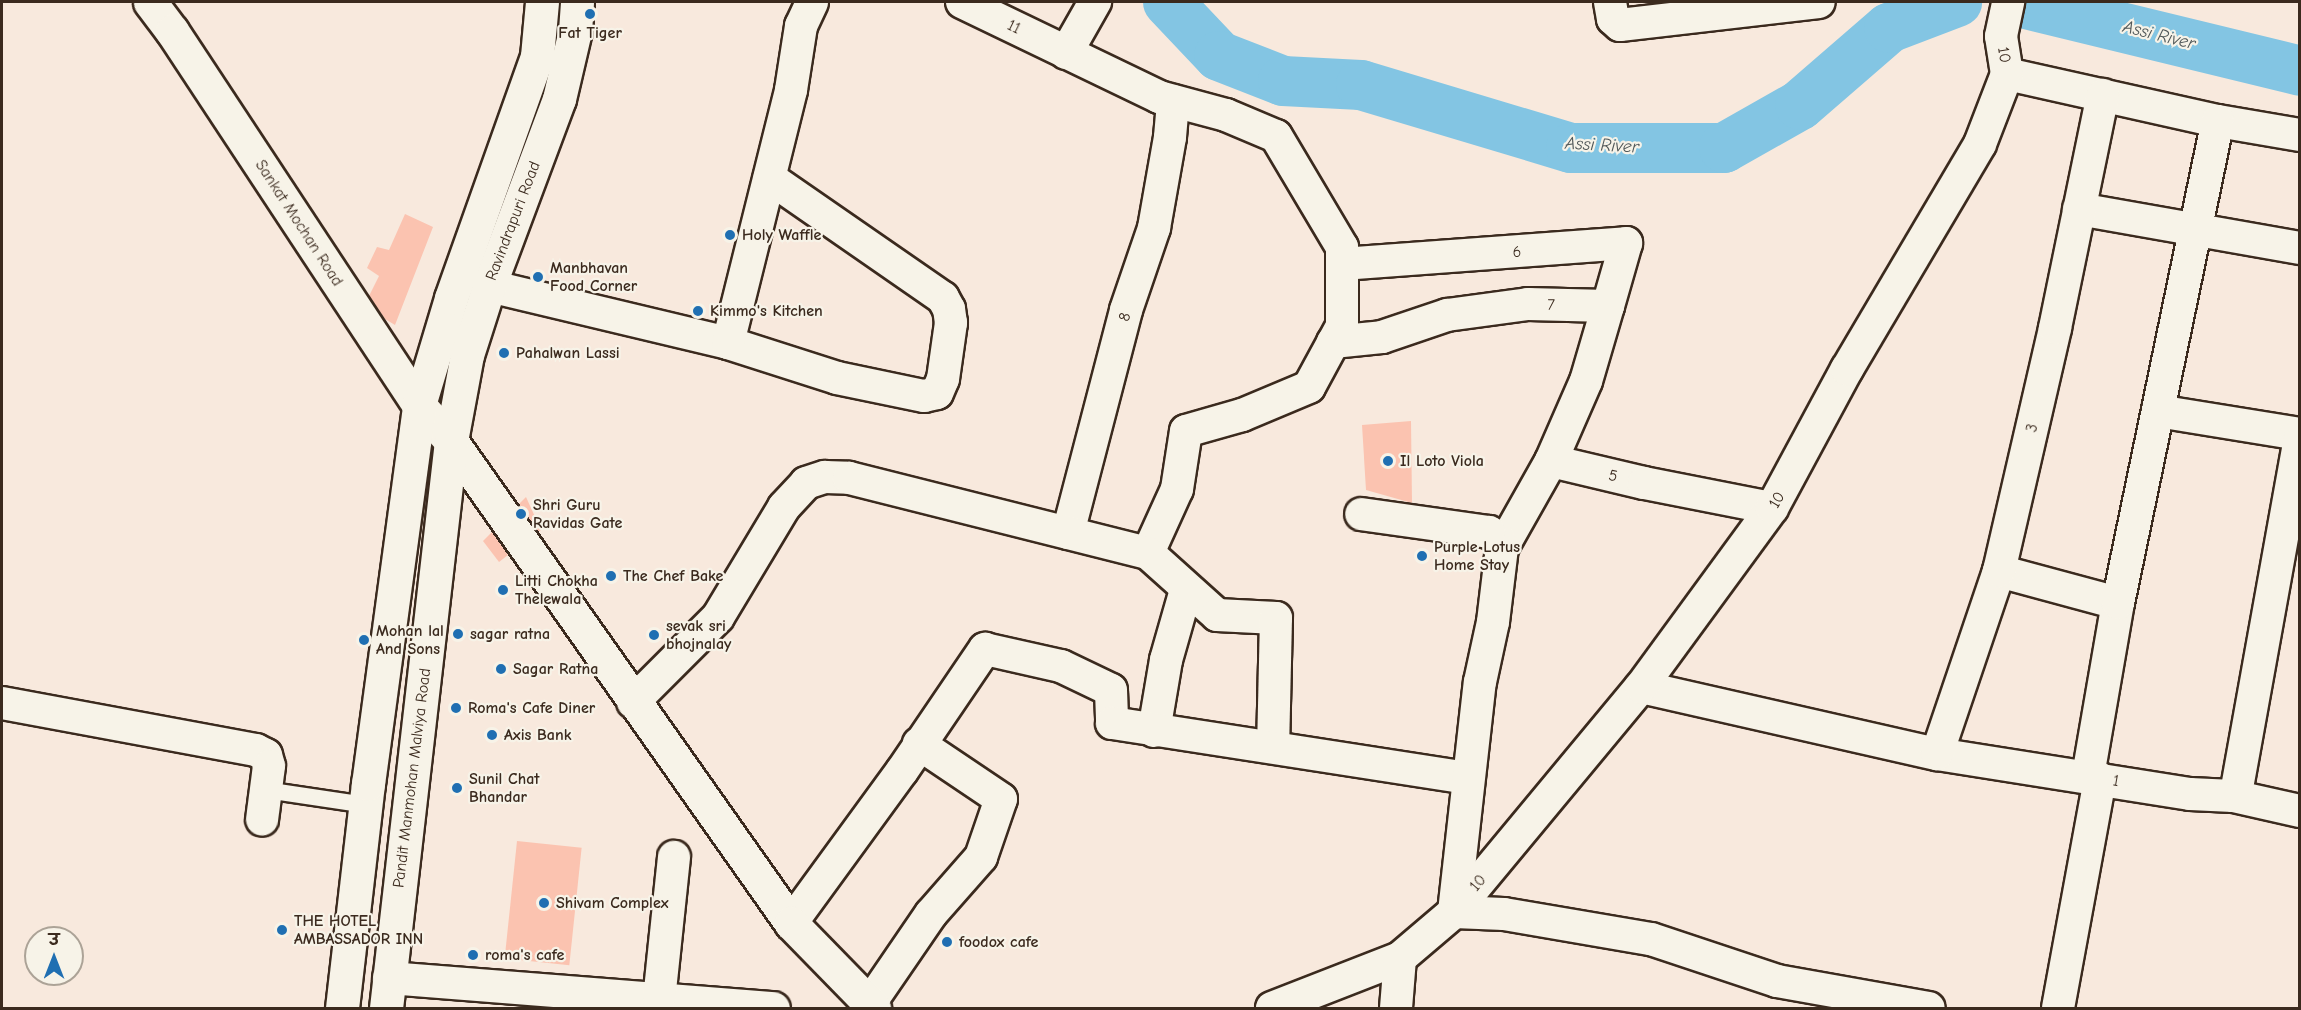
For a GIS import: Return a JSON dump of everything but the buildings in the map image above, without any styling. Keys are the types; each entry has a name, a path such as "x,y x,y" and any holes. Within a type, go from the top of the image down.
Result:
{"main road":[{"name":"Sankat Mochan Road","path":"150,2 172,31 419,405 451,441 791,923 872,1006"},
{"name":"Ravindrapuri Road","path":"342,1008 366,805 419,405 451,298 537,56 542,2"},
{"name":"Ravindrapuri Road","path":"451,441 467,355 489,286 560,99 575,31 577,2"},
{"name":"Pandit Manmohan Malviya Road","path":"387,993 451,441"}],"street":[{"path":"728,343 791,90 801,26 812,2"},
{"name":"11","path":"962,2 1159,97 1226,115 1276,136 1342,247 1342,326 1309,387 1242,415 1186,431 1177,489 1148,553"},
{"path":"1066,53 1095,2"},
{"path":"1610,2 1613,19 1620,25 1633,25 1819,2"},
{"name":"10","path":"1272,1008 1400,958 1454,912 1641,687 1773,508 1847,369 1980,144 2007,74 2001,36 2008,2"},
{"path":"2007,74 2218,121 2300,135"},
{"name":"3","path":"1937,754 1999,571 2103,95"},
{"name":"8","path":"1068,532 1126,310 1154,228 1170,137 1173,100"},
{"path":"2058,1008 2118,603 2218,121"},
{"path":"489,286 728,343 837,378 924,396 937,393 943,379 951,323 949,309 943,298 770,178"},
{"path":"2079,208 2195,231 2300,248"},
{"name":"6","path":"1342,264 1626,243 1608,306"},
{"name":"7","path":"1333,342 1382,337 1447,315 1528,304 1608,306"},
{"path":"1608,306 1587,381 1551,461 1502,548 1497,600 1480,682 1454,912 1504,914 1651,939 1778,981 1929,1008"},
{"path":"2158,411 2299,443 2237,788 2233,796"},
{"name":"5","path":"1551,461 1644,483 1773,508"},
{"path":"633,702 718,617 784,507 806,483 825,477 849,478 1148,553 1186,590 1217,615 1276,618 1273,747"},
{"path":"1361,514 1489,532 1498,538 1502,548"},
{"path":"1999,571 2118,603"},
{"path":"1154,731 1166,660 1186,590"},
{"path":"791,923 920,744 985,649 1061,666 1111,690 1112,723 1468,778"},
{"name":"1","path":"1641,687 1937,754 2190,794 2233,796 2300,810"},
{"path":"2,703 256,750 266,755 270,766 264,805"},
{"path":"872,1006 931,914 981,857 1001,799 920,744"},
{"path":"659,1000 674,857"},
{"path":"1396,1008 1400,958"},
{"path":"387,993 659,1000 774,1008"}],"lane":[{"path":"264,805 366,805"}],"waterway":[{"name":"Assi River","path":"1168,2 1219,56 1283,81 1361,85 1571,148 1724,148 1800,105 1889,28 1957,2"},
{"name":"Assi River","path":"2018,2 2300,71"}],"place":[{"name":"Fat Tiger","path":"590,14"},
{"name":"Holy Waffle","path":"730,235"},
{"name":"Manbhavan Food Corner","path":"538,277"},
{"name":"Kimmo's Kitchen","path":"698,311"},
{"name":"Pahalwan Lassi","path":"504,353"},
{"name":"Il Loto Viola","path":"1388,461"},
{"name":"Shri Guru Ravidas Gate","path":"521,514"},
{"name":"Purple Lotus Home Stay","path":"1422,556"},
{"name":"The Chef Bake","path":"611,576"},
{"name":"Litti Chokha Thelewala","path":"503,590"},
{"name":"sagar ratna","path":"458,634"},
{"name":"sevak sri bhojnalay","path":"654,635"},
{"name":"Mohan lal And Sons","path":"364,640"},
{"name":"Sagar Ratna","path":"501,669"},
{"name":"Roma's Cafe Diner","path":"456,708"},
{"name":"Axis Bank","path":"492,735"},
{"name":"Sunil Chat Bhandar","path":"457,788"},
{"name":"Shivam Complex","path":"544,903"},
{"name":"THE HOTEL AMBASSADOR INN","path":"282,930"},
{"name":"foodox cafe","path":"947,942"},
{"name":"roma's cafe","path":"473,955"}]}
